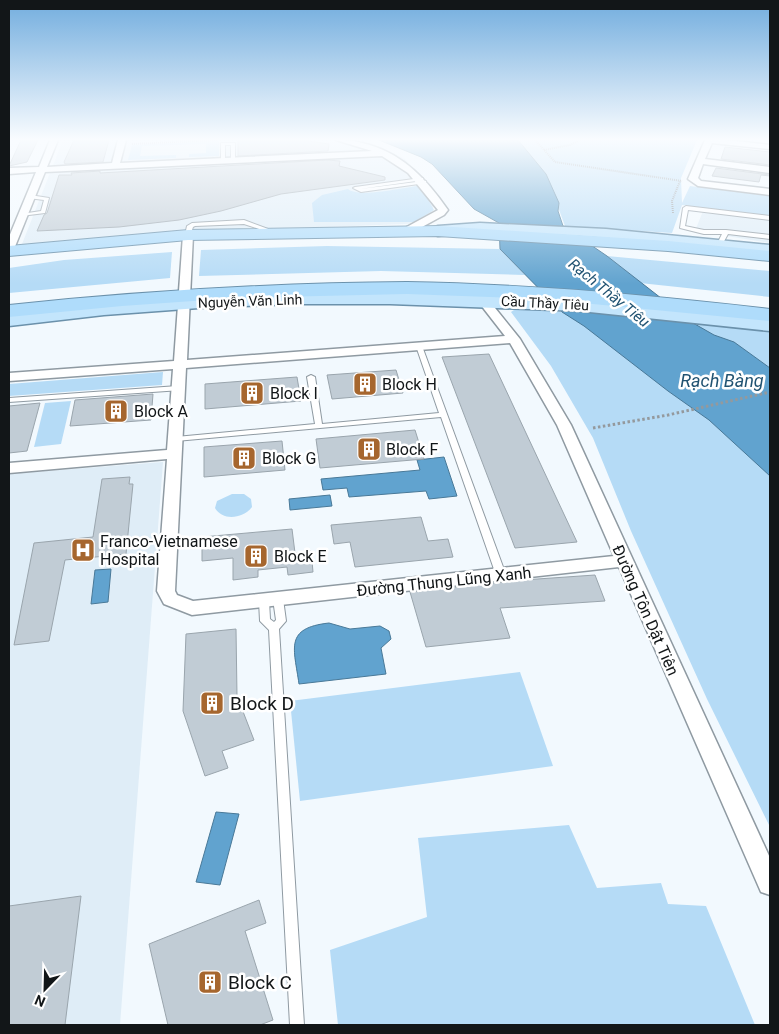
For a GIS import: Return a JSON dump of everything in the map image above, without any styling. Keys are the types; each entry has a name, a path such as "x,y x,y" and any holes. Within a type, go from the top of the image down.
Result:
{"highway":[{"path":"9,265 188,242 276,233 407,231 438,231 466,235 667,246 770,256"},
{"path":"9,250 188,242 270,245 466,235"},
{"path":"667,246 770,265"},
{"name":"Nguyễn Văn Linh","path":"9,311 184,294 339,289 487,292"},
{"name":"Nguyễn Văn Linh","path":"9,301 102,290 184,294"},
{"name":"Cầu Thầy Tiêu","path":"487,292 639,301 743,311"},
{"path":"743,311 770,304"},
{"path":"743,311 770,315"}],"main road":[{"path":"667,246 723,238 770,250"},
{"name":"Nguyễn Văn Linh","path":"9,320 184,294"},
{"path":"743,311 770,325"}],"street":[{"path":"9,250 34,188"},
{"path":"407,231 442,213 443,210 428,188"},
{"path":"743,188 770,192"},
{"name":"Đường Thung Lũng Xanh","path":"188,242 166,591 170,599 192,608 624,561"},
{"path":"9,377 514,339 487,292"},
{"name":"Đường Tôn Dật Tiên","path":"514,339 564,425 770,884"},
{"path":"9,468 175,446"}],"lane":[{"path":"356,188 362,191 377,188"},
{"path":"23,215 43,212 47,199 30,198"},
{"path":"770,218 686,208 682,227 723,238 770,237"},
{"path":"419,346 501,575"},
{"path":"311,377 319,426"},
{"path":"9,400 178,388"},
{"path":"175,446 319,426 443,415"},
{"path":"271,600 266,621 274,628 297,1025"},
{"path":"271,600 281,621 274,628"}],"path":[{"path":"593,428 668,415 770,392"}],"shaded area":[{"path":"44,188 429,188 436,197 429,223 180,233 22,244"},
{"path":"422,188 434,210 414,222 314,222 312,203 322,195 348,189 361,193"},
{"path":"551,188 681,188 682,203 689,188 708,188 770,196 770,217 682,205 672,233 565,226"},
{"path":"703,211 770,220 770,243 695,231"},
{"path":"327,246 500,249 525,275 381,271 199,276 201,250"},
{"path":"172,252 170,278 9,293 9,268 64,260"},
{"path":"607,256 770,271 770,297 640,283"},
{"path":"521,309 588,314 770,457 770,827 707,699 631,531 593,438 551,366 511,312"},
{"path":"693,323 770,332 770,395"},
{"path":"163,372 162,385 9,396 9,384"},
{"path":"71,401 61,444 34,447 45,403"},
{"path":"163,462 120,1025 9,1025 9,474"},
{"path":"232,494 244,494 251,499 252,507 239,516 228,517 223,515 215,508 217,501"},
{"path":"520,672 553,766 300,801 290,701"},
{"path":"569,825 597,888 661,883 668,904 706,906 755,1025 338,1025 330,950 427,917 418,838"}],"water":[{"name":"Rạch Bàng","path":"455,188 552,188 559,203 558,211 563,226 607,256 693,323 714,335 734,342 770,368 770,476 709,420 584,326 562,312 500,249 499,223 474,209"},
{"path":"444,457 457,496 429,499 426,491 349,497 347,488 323,490 321,479 420,470 417,460"},
{"path":"330,495 332,506 290,510 289,499"},
{"path":"111,569 108,602 91,604 95,570"},
{"path":"329,623 350,629 380,626 389,631 391,639 381,648 386,674 299,684 294,650 298,635 315,626"},
{"path":"216,812 239,814 220,885 196,882"}],"building":[{"path":"55,188 324,188 281,194 221,211 179,220 119,227 37,231 44,215 47,213"},
{"path":"489,354 577,542 515,548 442,357"},
{"name":"Block H","path":"396,370 403,393 332,399 327,375"},
{"name":"Block I","path":"297,377 301,401 205,409 205,384"},
{"name":"Block A","path":"153,394 151,420 70,426 75,400"},
{"path":"40,403 27,451 9,453 9,406"},
{"name":"Block F","path":"415,430 424,459 320,468 316,439"},
{"name":"Block G","path":"282,441 285,470 204,477 204,447"},
{"path":"130,477 129,484 133,484 126,554 65,560 49,641 14,645 34,543 93,537 102,479"},
{"path":"421,517 428,541 448,539 453,557 355,567 350,542 334,544 331,525"},
{"name":"Block E","path":"292,529 295,553 311,551 313,572 288,575 287,567 258,570 258,577 233,580 233,558 202,561 202,537"},
{"path":"595,575 605,601 500,608 510,638 426,647 410,592 523,580"},
{"name":"Block D","path":"236,629 237,696 254,740 222,751 228,768 205,776 183,711 186,634"},
{"path":"81,896 65,1025 9,1025 9,906"},
{"name":"Block C","path":"259,900 266,923 245,931 273,1020 260,1025 168,1025 149,944"}],"place":[{"name":"Block H","path":"365,384"},
{"name":"Block I","path":"252,393"},
{"name":"Block A","path":"116,411"},
{"name":"Block F","path":"369,449"},
{"name":"Block G","path":"244,458"},
{"name":"Franco-Vietnamese Hospital","path":"83,550"},
{"name":"Block E","path":"256,556"},
{"name":"Block D","path":"212,703"},
{"name":"Block C","path":"210,982"}],"water label":[{"name":"Rạch Thầy Tiêu","path":"609,293"}]}
